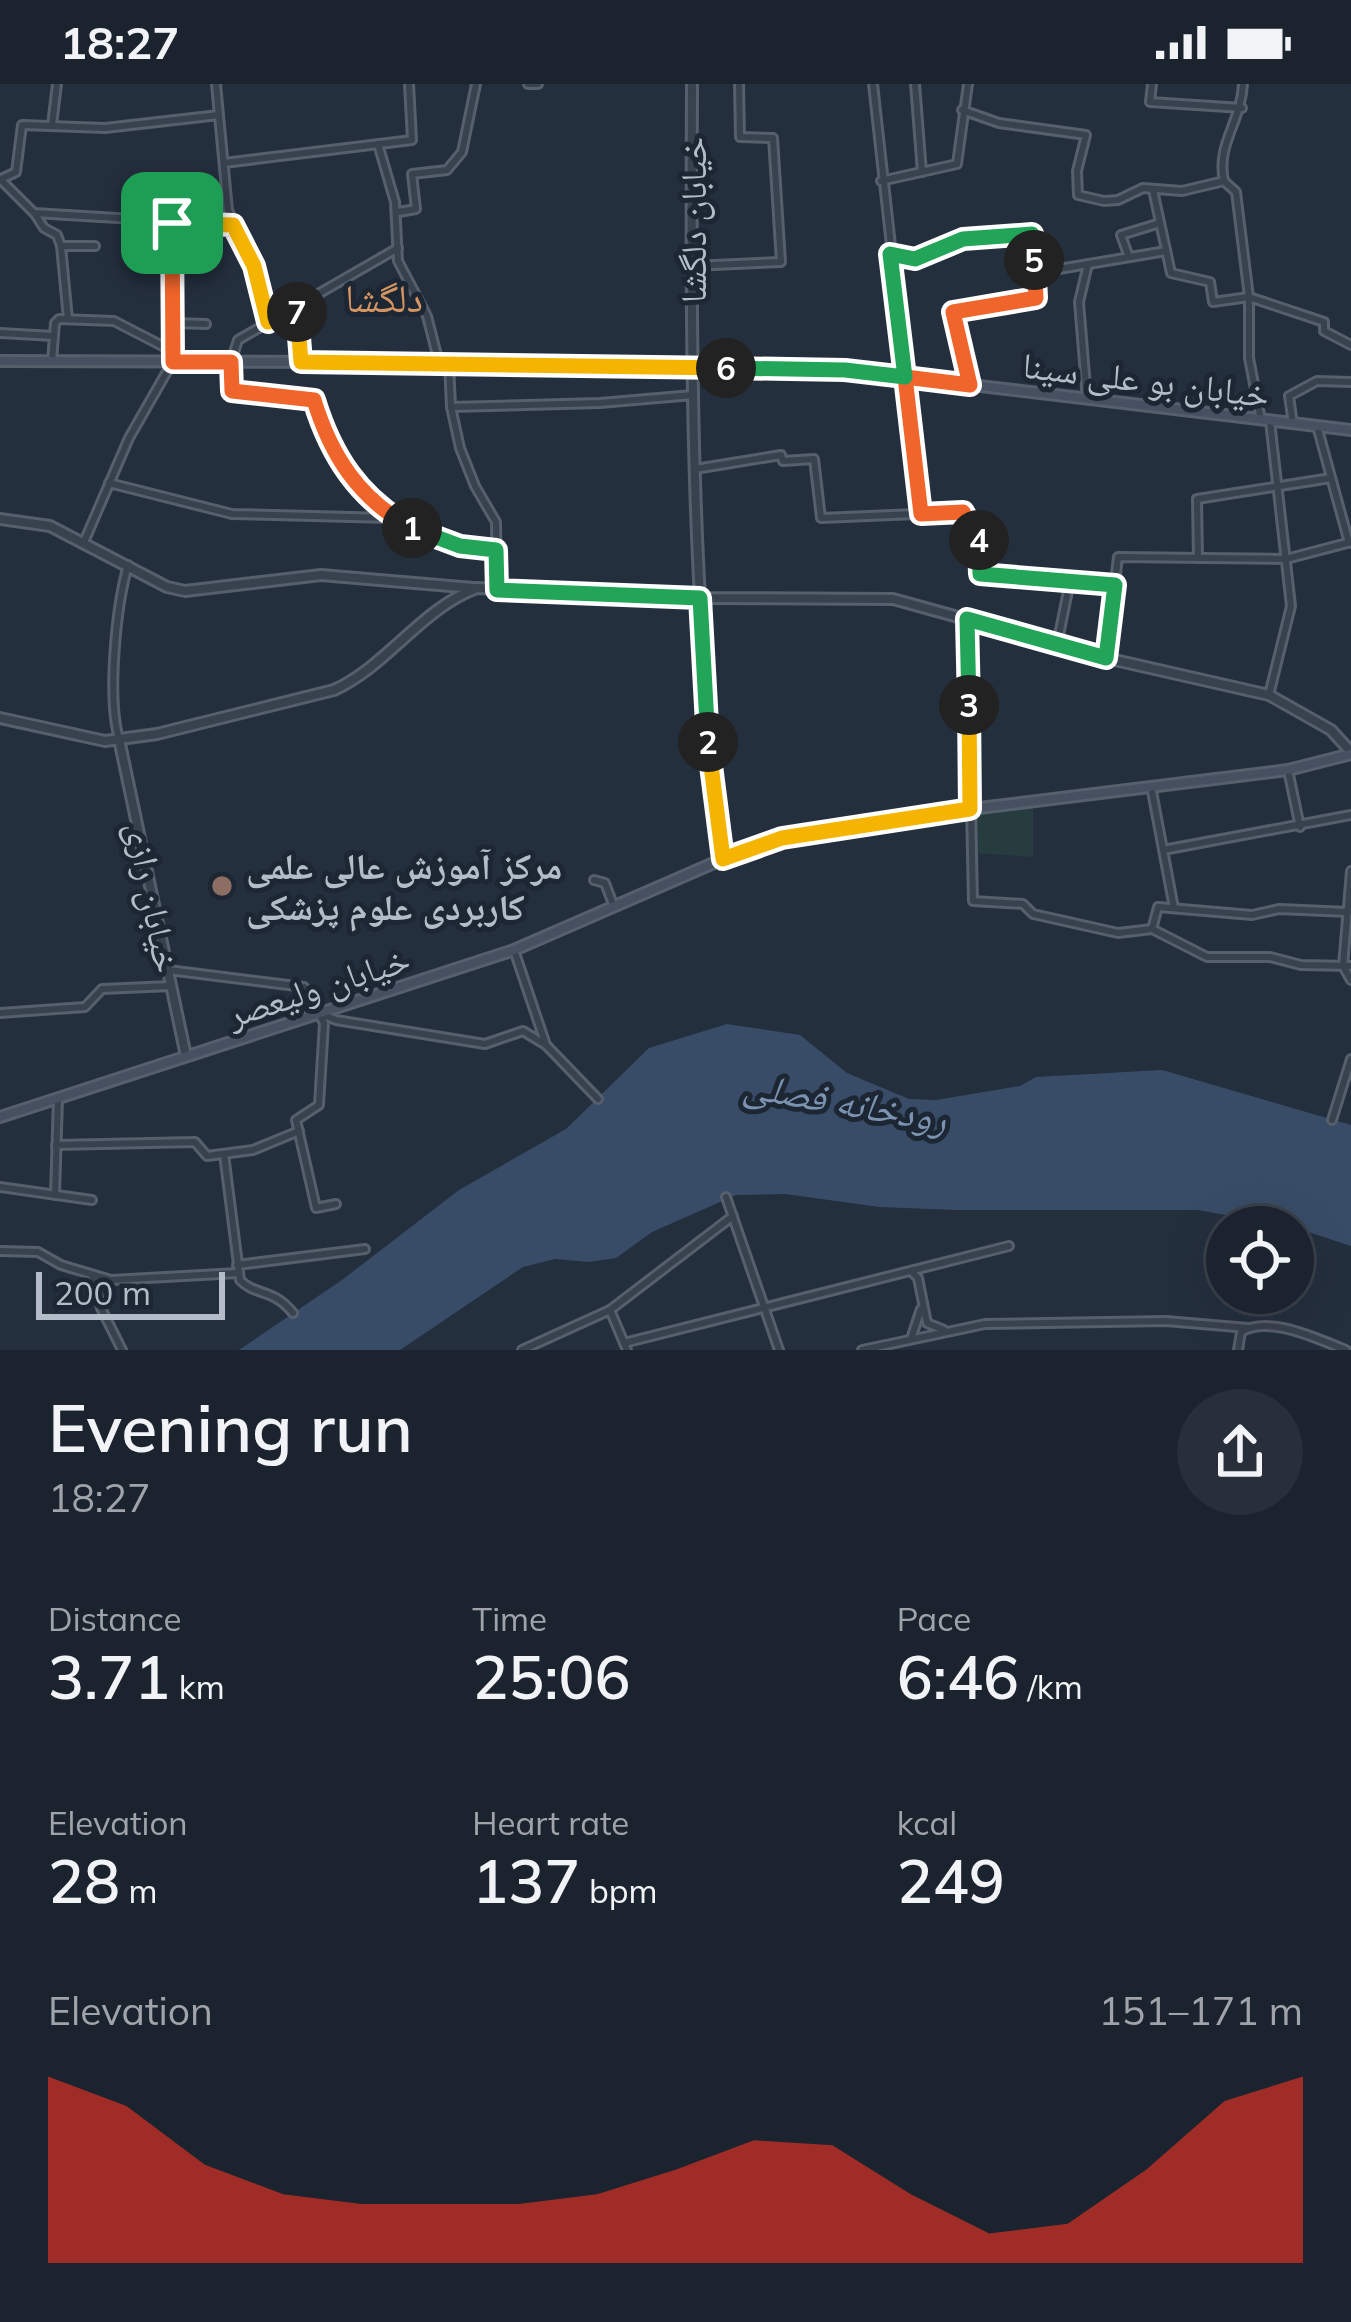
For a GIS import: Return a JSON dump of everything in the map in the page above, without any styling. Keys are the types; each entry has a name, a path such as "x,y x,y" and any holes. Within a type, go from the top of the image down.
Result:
{"main road":[{"name":"خیابان بو علی سینا","path":"0,361 174,357 231,362 845,370 1351,430"},
{"name":"خیابان ولیعصر","path":"0,1117 514,950 782,838 970,809 1288,770 1351,753"}],"street":[{"path":"52,125 56,84"},
{"path":"216,84 233,225 254,266 268,322"},
{"path":"224,163 412,140 409,84"},
{"path":"396,212 416,209 412,174 438,173 456,162 470,128 476,84"},
{"path":"528,84 538,84"},
{"name":"خیابان دلگشا","path":"692,84 692,368 700,598 706,726 723,859"},
{"path":"692,266 781,262 773,138 740,137 739,84"},
{"path":"873,84 921,514"},
{"path":"915,84 922,172"},
{"path":"881,181 957,164 968,84"},
{"path":"1152,84 1150,103 1242,108"},
{"path":"1243,84 1242,108 1220,161 1224,181 1236,192 1249,297 1249,358 1266,420 1292,606 1269,695"},
{"path":"962,110 999,123 1086,135 1077,171 1078,195 1118,200 1143,188 1197,190 1224,181"},
{"path":"68,319 57,236 0,179 16,172 22,124 104,128 219,116"},
{"path":"378,143 396,212 398,261 428,316 444,363 466,467 496,522 497,590"},
{"path":"1154,190 1171,273 1210,282 1213,302 1249,297 1324,322 1324,331 1351,345"},
{"path":"34,213 233,225"},
{"path":"84,542 129,438 174,357 172,223"},
{"path":"1129,257 1121,235 1160,223"},
{"path":"890,254 915,259 963,239 1032,234 1036,298 953,312 970,385"},
{"path":"61,246 95,246"},
{"path":"398,248 238,340 231,362 232,391 314,400 342,467 365,495 393,518 425,535 496,550"},
{"path":"1035,273 1166,251"},
{"path":"1087,399 1078,302 1088,264"},
{"path":"296,306 301,362"},
{"path":"52,361 56,320 68,319 114,321 174,357"},
{"path":"175,322 206,324"},
{"path":"0,333 54,336"},
{"path":"1293,424 1289,396 1317,381 1351,382"},
{"path":"451,407 693,395"},
{"path":"1106,658 1118,557 1286,560 1350,542 1318,426"},
{"path":"695,469 781,455 783,461 814,459 821,518 963,512 981,545 980,574 1115,585"},
{"path":"1198,558 1197,499 1331,478"},
{"path":"109,484 232,514 393,518"},
{"path":"0,519 50,526 167,587 185,590 321,574 497,590 893,599 1106,658 1269,695 1331,730 1351,753"},
{"path":"119,739 113,719 118,601 128,565"},
{"path":"1057,645 1070,581"},
{"path":"0,718 105,741 157,734 334,691 359,679 456,596 477,588"},
{"path":"967,619 973,902 1023,904 1033,914 1118,934 1152,929 1208,957 1270,957 1301,965 1347,966"},
{"name":"خیابان رازی","path":"119,739 186,1056"},
{"path":"1288,770 1300,827"},
{"path":"1151,786 1174,908"},
{"path":"1163,850 1351,815"},
{"path":"1351,872 1347,966 1351,980"},
{"path":"594,880 605,883 614,907"},
{"path":"1152,929 1158,907 1252,915 1279,909 1348,912"},
{"path":"514,950 546,1045"},
{"path":"168,970 304,987 324,1023 319,1105 296,1120 316,1208 336,1204"},
{"path":"0,1013 85,1007 102,989 171,986"},
{"path":"321,1014 485,1044 523,1031 546,1045 598,1099"},
{"path":"1332,1120 1351,1059"},
{"path":"55,1195 58,1098"},
{"path":"56,1144 195,1142 207,1156 253,1150 299,1131"},
{"path":"224,1154 237,1269 245,1286 273,1294 293,1313"},
{"path":"0,1187 92,1200"},
{"path":"726,1197 779,1350"},
{"path":"522,1350 610,1310 733,1216"},
{"path":"610,1310 626,1347 1009,1246"},
{"path":"0,1251 38,1252 92,1276 138,1281 364,1249"},
{"path":"920,1292 932,1265"},
{"path":"911,1271 918,1277 927,1323 948,1331"},
{"path":"92,1276 100,1308 122,1350"},
{"path":"911,1340 922,1306"},
{"path":"862,1350 985,1324 1061,1320 1166,1321 1283,1330 1346,1350"},
{"path":"1238,1350 1241,1332 1248,1328"}],"green space":[{"path":"1033,806 1033,857 976,853 977,813"}],"water":[{"name":"رودخانه فصلی","path":"727,1024 800,1035 847,1073 909,1099 936,1100 1020,1086 1036,1077 1162,1070 1351,1125 1351,1246 1314,1234 1314,1206 1206,1206 1206,1211 957,1210 879,1207 785,1194 736,1195 652,1232 616,1258 555,1259 523,1267 400,1350 239,1350 342,1280 459,1190 566,1129 649,1048"}],"place":[{"name":"مرکز آموزش عالی علمی کاربردی علوم پزشکی","path":"222,886"}],"district":[{"name":"دلگشا","path":"384,297"}],"route":[{"path":"172,223 173,362 231,362 232,391 314,400 342,467 365,495 393,518 425,535 496,550 497,590 700,598 706,726 723,859 782,838 970,809 967,619 1106,658 1115,585 980,574 981,545 963,512 921,514 905,377 970,385 953,312 1036,298 1032,234 963,239 915,259 890,254 905,377 845,370 301,362 296,306 268,322 254,266 233,225 172,223"}]}
